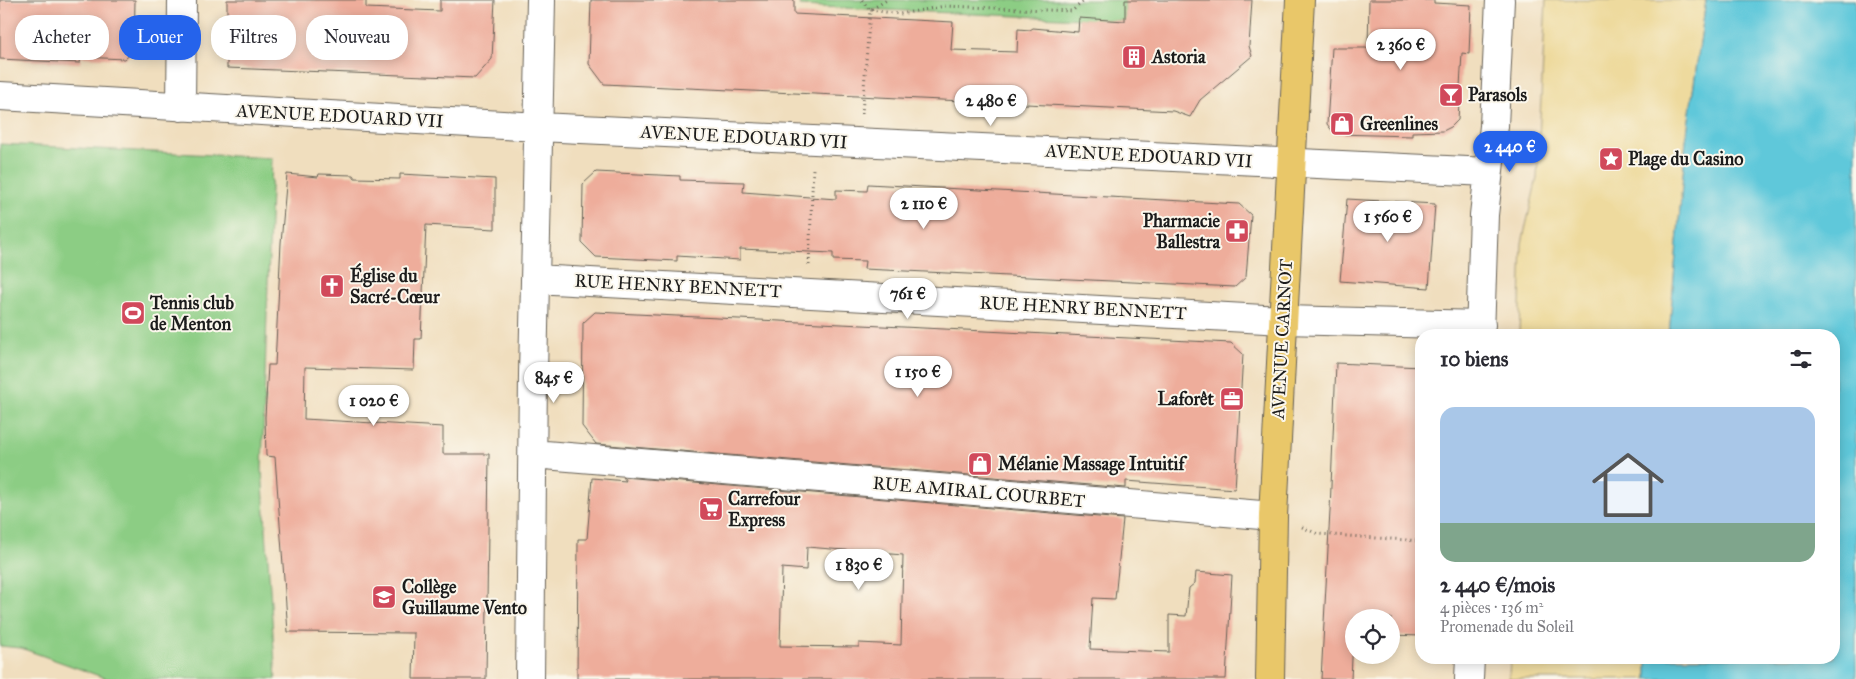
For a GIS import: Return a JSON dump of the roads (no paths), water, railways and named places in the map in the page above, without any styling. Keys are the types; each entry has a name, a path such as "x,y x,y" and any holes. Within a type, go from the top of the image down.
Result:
{"main road":[{"name":"AVENUE CARNOT","path":"1270,679 1273,516 1300,0"}],"street":[{"path":"181,108 182,0"},
{"path":"530,679 535,279 542,0"},
{"path":"1481,329 1484,215 1494,126 1500,0"},
{"name":"AVENUE EDOUARD VII","path":"0,96 181,108 539,127 1488,172"},
{"name":"RUE HENRY BENNETT","path":"535,279 1461,329"},
{"name":"RUE AMIRAL COURBET","path":"533,454 1273,516"},
{"path":"1469,679 1470,664"}],"water":[{"path":"1706,0 1856,0 1856,679 1647,679 1647,664 1840,664 1840,329 1670,329 1686,140"}],"place":[{"name":"Astoria","path":"1134,57"},
{"name":"Parasols","path":"1451,95"},
{"name":"Greenlines","path":"1342,124"},
{"name":"Plage du Casino","path":"1611,159"},
{"name":"Pharmacie Ballestra","path":"1237,231"},
{"name":"Église du Sacré-Cœur","path":"332,286"},
{"name":"Tennis club de Menton","path":"133,313"},
{"name":"Laforêt","path":"1232,399"},
{"name":"Mélanie Massage Intuitif","path":"980,464"},
{"name":"Carrefour Express","path":"711,509"},
{"name":"Collège Guillaume Vento","path":"384,597"}]}
